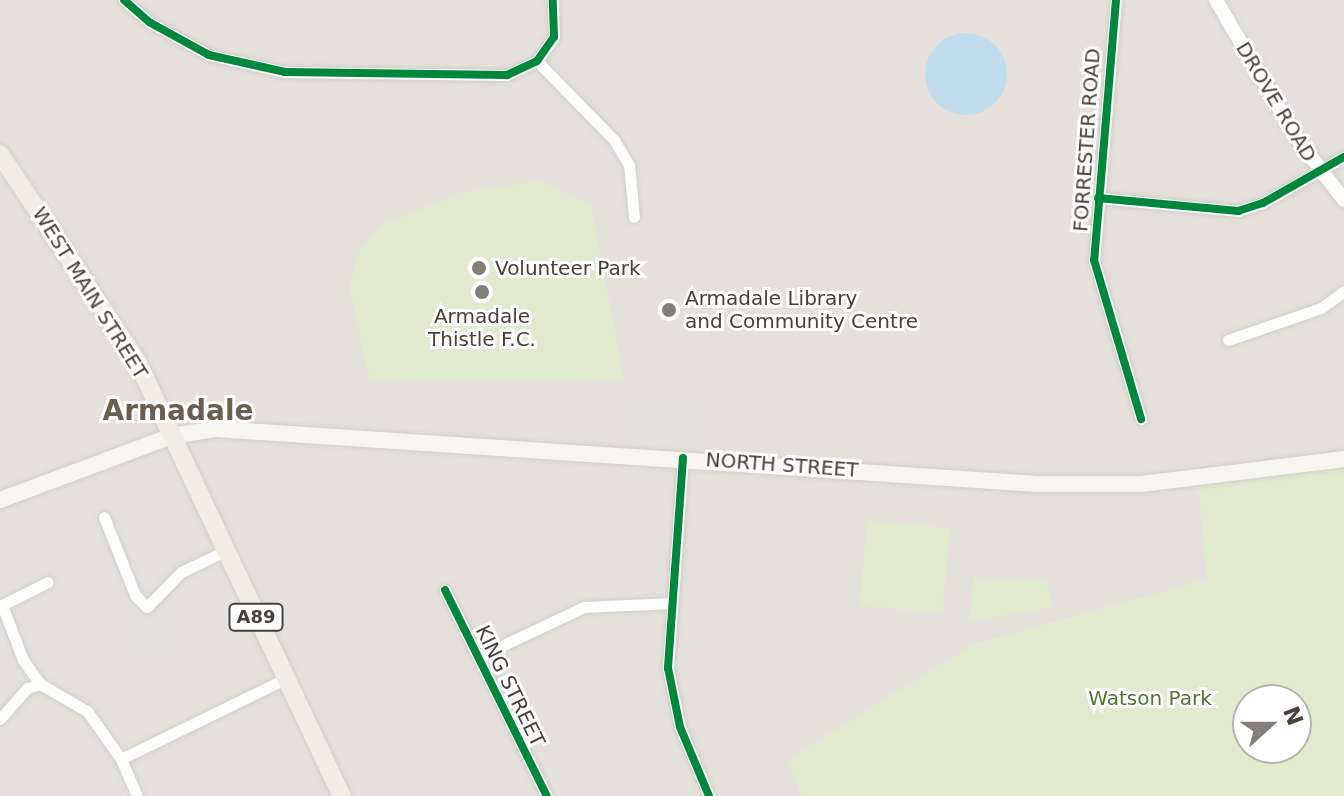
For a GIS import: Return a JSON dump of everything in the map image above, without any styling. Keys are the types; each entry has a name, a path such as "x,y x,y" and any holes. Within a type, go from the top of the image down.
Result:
{"main road":[{"name":"WEST MAIN STREET","path":"0,154 137,361 172,436"},
{"name":"NORTH STREET","path":"0,500 172,436 231,429 1037,484 1141,484 1344,459"},
{"name":"A89","path":"172,436 342,796"}],"street":[{"path":"124,0 149,22 209,55 285,72 507,75 537,61 554,37 553,0"},
{"name":"FORRESTER ROAD","path":"1116,0 1094,260 1141,419"},
{"name":"DROVE ROAD","path":"1216,0 1317,170 1344,200"},
{"path":"537,61 614,140 629,165 634,217"},
{"path":"1098,198 1238,211 1263,203 1344,157"},
{"path":"1228,340 1321,308 1344,291"},
{"path":"683,458 668,668 674,702 709,796"},
{"path":"104,517 135,595 147,607 181,572 225,551"},
{"path":"48,582 2,605 23,660 40,684 87,711 121,759 137,796"},
{"name":"KING STREET","path":"445,590 547,796"},
{"path":"478,657 584,607 672,603"},
{"path":"121,759 285,679"},
{"path":"0,719 27,688 40,684"}],"shaded area":[{"path":"0,0 1344,0 1344,465 1207,580 973,645 788,760 802,796 0,796"},
{"path":"629,396 703,402 699,441 626,435"},
{"path":"169,611 176,649 138,659 128,612"}],"green space":[{"name":"Volunteer Park","path":"540,181 591,204 624,379 370,381 349,288 360,249 382,225 460,193"},
{"name":"Watson Park","path":"1344,465 1344,796 802,796 787,760 973,645 1207,580 1198,484"},
{"path":"867,521 950,528 942,613 860,606"},
{"path":"974,577 1046,580 1053,607 969,621"}],"water":[{"path":"966,33 982,36 995,45 1004,58 1007,74 1004,90 995,103 982,112 966,115 950,112 937,103 928,90 925,74 928,58 937,45 950,36"}],"cycle path":[{"path":"124,0 149,22 209,55 285,72 507,75 537,61 554,37 553,0"},
{"path":"1116,0 1094,260 1141,419"},
{"path":"1098,198 1238,211 1263,203 1344,157"},
{"path":"683,458 668,668 680,727 709,796"},
{"path":"445,590 547,796"}],"place":[{"name":"Volunteer Park","path":"479,268"},
{"name":"Armadale Thistle F.C.","path":"482,292"},
{"name":"Armadale Library and Community Centre","path":"669,310"}],"district":[{"name":"Armadale","path":"178,411"}]}
